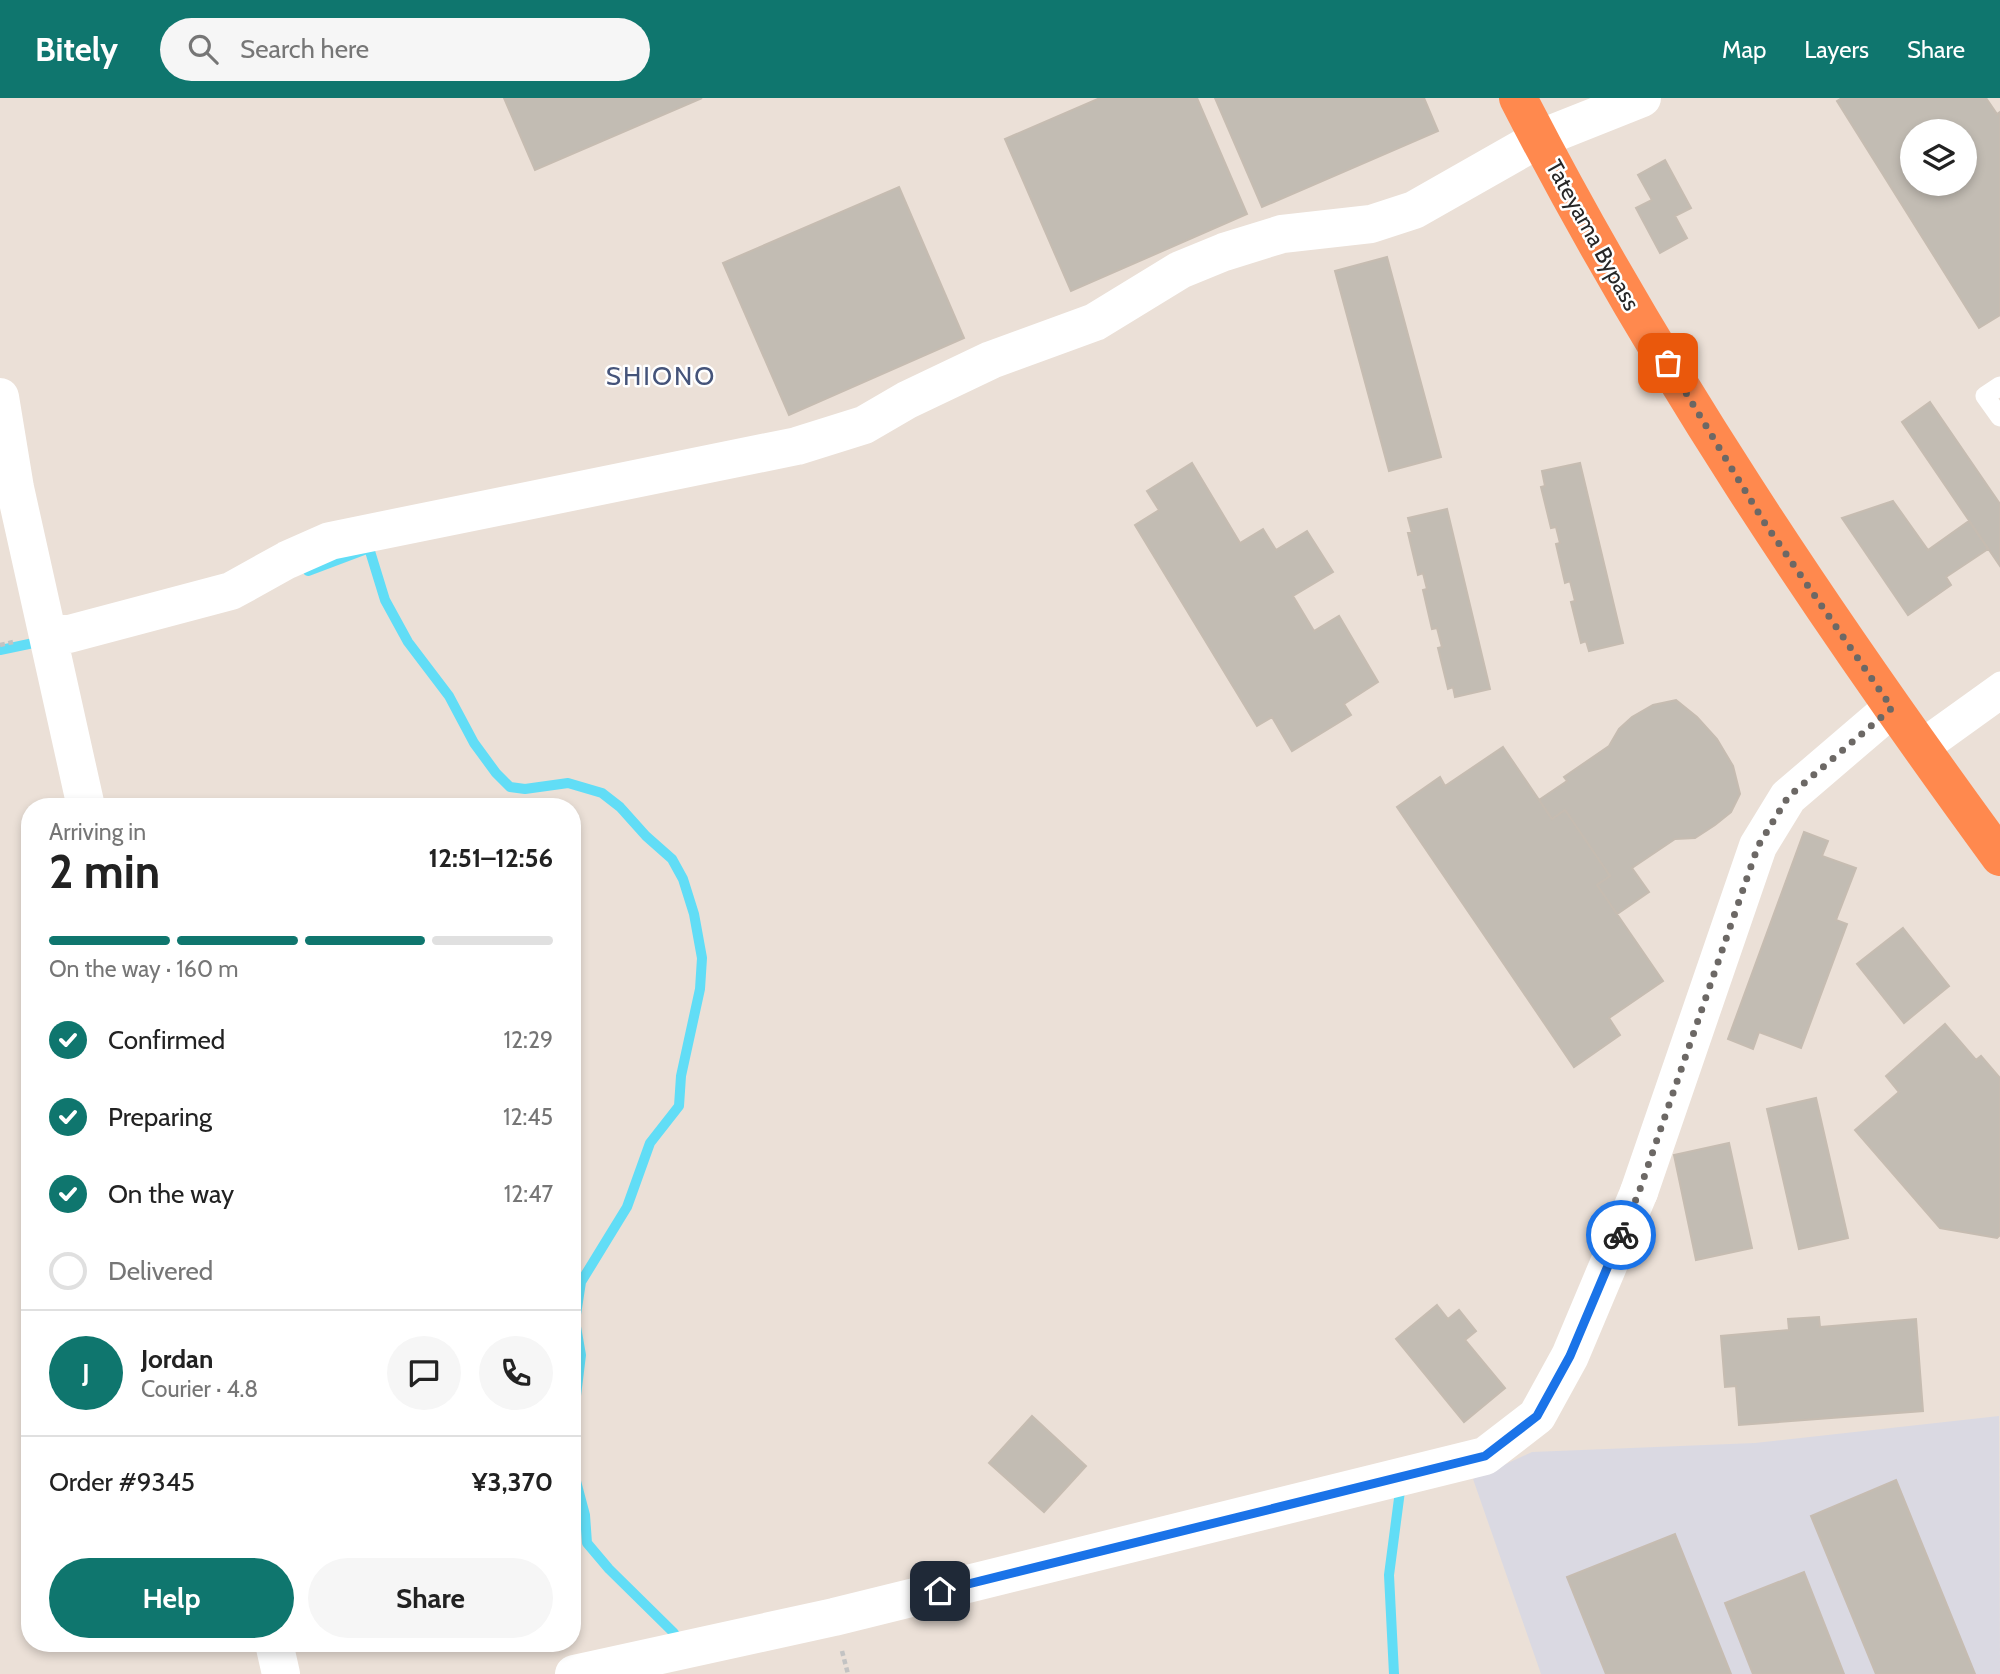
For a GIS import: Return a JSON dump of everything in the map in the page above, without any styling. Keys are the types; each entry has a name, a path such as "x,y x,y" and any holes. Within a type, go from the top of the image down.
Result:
{"highway":[{"name":"Tateyama Bypass","path":"1518,98 1640,318 1764,522 1920,748 2000,857"}],"street":[{"path":"48,634 69,634 231,591 287,560 330,541 797,446 864,425 907,400 990,360 1095,322 1180,270 1224,251 1282,234 1371,224 1414,210 1539,139 1642,98"},
{"path":"0,397 15,488 84,798"},
{"path":"574,1674 834,1617 1485,1456 1537,1416 1570,1356 1639,1192 1758,846 1788,797 1892,708"},
{"path":"276,1652 281,1674"}],"lane":[{"path":"2000,386 1986,396 2000,417"},
{"path":"1920,748 2000,681"},
{"path":"1920,748 2000,701"}],"shaded area":[{"path":"1999,1416 2000,1674 1541,1674 1473,1479 1532,1452 1755,1443"}],"building":[{"path":"504,98 702,98 535,170"},
{"path":"1100,98 1197,98 1247,214 1071,291 1005,139"},
{"path":"1215,98 1424,98 1438,131 1262,207"},
{"path":"1842,98 1986,98 1997,114 2000,112 2000,315 1979,328 1837,101"},
{"path":"1665,160 1691,208 1675,216 1687,238 1660,253 1636,208 1652,200 1638,175"},
{"path":"899,187 964,338 789,415 723,263"},
{"path":"1387,257 1441,457 1389,471 1335,271"},
{"path":"1930,402 2000,504 2000,566 1902,422"},
{"path":"1192,463 1240,543 1263,529 1276,550 1307,531 1333,572 1293,596 1314,631 1339,616 1378,682 1344,704 1351,715 1292,751 1272,717 1257,726 1135,525 1159,510 1147,491"},
{"path":"1580,463 1623,643 1589,651 1586,641 1581,643 1571,602 1575,601 1570,581 1565,583 1556,544 1560,543 1556,527 1551,528 1541,487 1545,486 1542,471"},
{"path":"1893,501 1928,550 1969,521 1988,549 1946,577 1951,585 1908,615 1842,518"},
{"path":"1447,509 1490,689 1455,697 1453,687 1448,689 1438,648 1442,647 1437,628 1432,629 1423,590 1427,589 1423,573 1418,575 1408,533 1412,533 1408,518"},
{"path":"1676,700 1697,717 1717,739 1733,766 1740,794 1731,812 1715,825 1695,838 1675,839 1632,868 1649,892 1617,914 1597,885 1610,876 1565,810 1552,819 1539,800 1567,781 1564,777 1609,746 1619,729 1632,717 1653,705"},
{"path":"1503,747 1552,819 1565,810 1610,876 1597,885 1663,981 1609,1018 1620,1035 1574,1067 1397,807 1440,777 1445,786"},
{"path":"1804,832 1828,841 1822,856 1856,868 1836,920 1847,924 1801,1048 1759,1032 1753,1049 1728,1039"},
{"path":"1903,928 1949,986 1904,1023 1857,964"},
{"path":"1945,1024 1976,1060 1981,1056 2000,1078 2000,1235 1997,1238 1940,1228 1855,1130 1899,1092 1886,1076"},
{"path":"1816,1098 1848,1238 1799,1249 1767,1109"},
{"path":"1729,1143 1752,1248 1696,1260 1674,1155"},
{"path":"1437,1305 1448,1319 1459,1310 1476,1331 1465,1340 1505,1388 1464,1422 1396,1339"},
{"path":"1819,1317 1820,1327 1916,1319 1923,1411 1739,1425 1736,1386 1725,1387 1721,1336 1789,1330 1788,1319"},
{"path":"1032,1416 1086,1466 1044,1512 989,1463"},
{"path":"1896,1480 1975,1674 1876,1674 1811,1516"},
{"path":"1675,1534 1731,1674 1606,1674 1567,1577"},
{"path":"1804,1572 1844,1674 1753,1674 1725,1603"}],"waterway":[{"path":"308,571 369,548 385,600 408,642 449,696 474,743 496,773 510,787 525,789 568,783 602,793 620,807 646,836 672,859 683,879 694,914 702,958 700,989 681,1076 679,1106 650,1143 627,1207 581,1282"},
{"path":"0,650 43,641"},
{"path":"1394,1674 1389,1575 1400,1491 1395,1493"},
{"path":"581,1500 587,1543 682,1644"}],"way so far":[{"path":"1621,1235 1639,1192 1758,846 1788,797 1892,708 1764,522 1668,363"}],"district":[{"name":"SHIONO","path":"661,376"}],"route":[{"path":"940,1591 1485,1456 1537,1416 1570,1356 1621,1235"}]}
